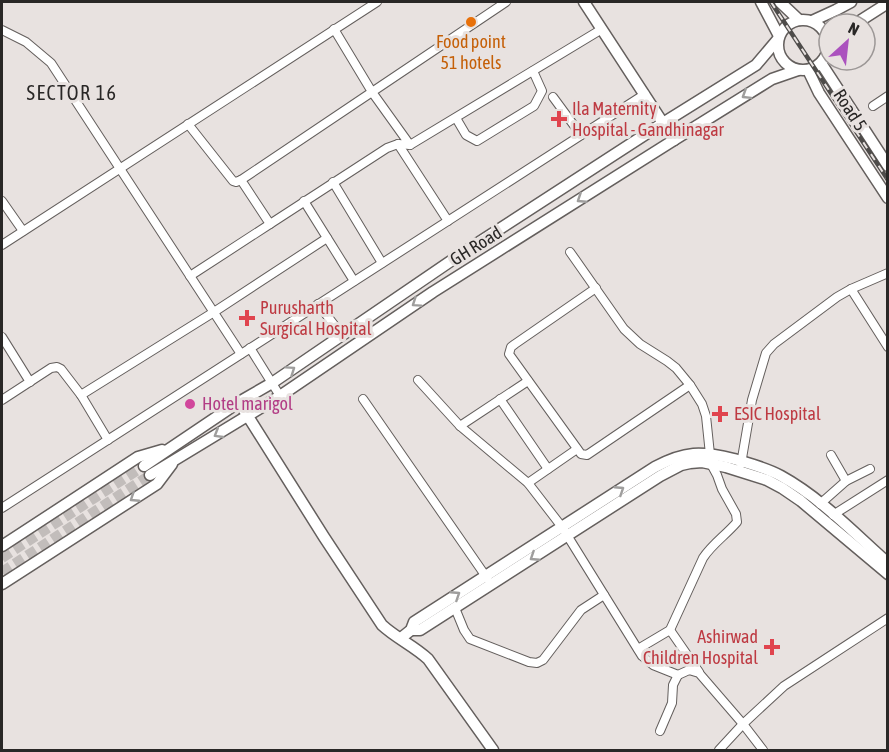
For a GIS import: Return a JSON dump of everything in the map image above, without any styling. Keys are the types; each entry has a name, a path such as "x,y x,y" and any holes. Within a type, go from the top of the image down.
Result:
{"street":[{"path":"2,245 376,2"},
{"path":"188,124 236,182 506,2"},
{"path":"584,2 674,140"},
{"path":"761,2 779,38"},
{"path":"780,2 798,20"},
{"path":"812,21 851,2"},
{"path":"874,12 888,3"},
{"path":"817,25 812,21 798,20 787,26 779,38 778,47 784,62 790,67 803,70 817,66"},
{"path":"190,276 387,148 398,144 410,145 602,28"},
{"path":"334,29 372,92 410,145"},
{"path":"2,30 26,42 51,63 241,354"},
{"name":"GH Road","path":"779,38 756,65 464,252 171,448 147,470 176,459 280,396 433,292 772,79 803,70"},
{"path":"456,118 466,135 477,141 506,124 534,106 542,91 533,70"},
{"name":"Road 5","path":"803,70 888,198"},
{"name":"Road 5","path":"827,72 888,166"},
{"path":"2,508 645,94"},
{"path":"873,106 888,96"},
{"path":"553,97 581,135"},
{"path":"398,144 448,221"},
{"path":"241,180 270,224"},
{"path":"333,182 382,263"},
{"path":"2,201 23,231"},
{"path":"304,201 354,281"},
{"path":"81,395 327,238"},
{"path":"570,252 624,329 640,344 667,360 690,385 702,404 706,416 710,459 722,489 736,514 736,522 731,529 709,549 703,558 670,630 638,650"},
{"path":"741,466 752,400 766,353 774,344 837,297 888,273"},
{"path":"596,288 511,347 510,354 576,449 581,454 587,454 690,385"},
{"path":"851,290 888,347"},
{"path":"318,304 342,335"},
{"path":"2,337 30,382"},
{"path":"250,348 280,396"},
{"path":"2,400 51,368 57,367 62,369 81,395 108,440"},
{"path":"418,380 460,426 528,483 565,532 642,656 653,665 678,675"},
{"path":"460,426 528,381"},
{"path":"363,399 489,580"},
{"path":"500,399 548,469"},
{"path":"239,402 317,527 382,625 390,633 419,650 428,659 493,750"},
{"path":"2,546 138,457 171,448"},
{"path":"528,483 576,449"},
{"path":"401,638 411,630 414,622 489,580 565,532 655,467 692,453 741,466 768,470 781,476 820,504 888,563"},
{"path":"831,455 846,482"},
{"path":"2,584 157,484 176,459"},
{"path":"741,466 801,501 888,574"},
{"path":"820,504 846,482 870,469"},
{"path":"833,515 888,480"},
{"path":"411,630 420,630 455,608 489,580"},
{"path":"455,608 470,639 537,663 543,660 580,610 604,595"},
{"path":"719,750 784,686 888,618"},
{"path":"670,630 699,673 763,750"},
{"path":"660,731 672,703 673,685 678,675 689,670 699,673"}],"tunnel":[{"path":"2,558 144,466"},
{"path":"2,572 150,475"}],"railway":[{"path":"771,2 888,180"}],"place":[{"name":"Food point 51 hotels","path":"471,22"},
{"name":"Ila Maternity Hospital - Gandhinagar","path":"559,119"},
{"name":"Purusharth Surgical Hospital","path":"247,318"},
{"name":"Hotel marigol","path":"190,404"},
{"name":"ESIC Hospital","path":"720,414"},
{"name":"Ashirwad Children Hospital","path":"772,647"}],"district":[{"name":"SECTOR 16","path":"72,93"}]}
